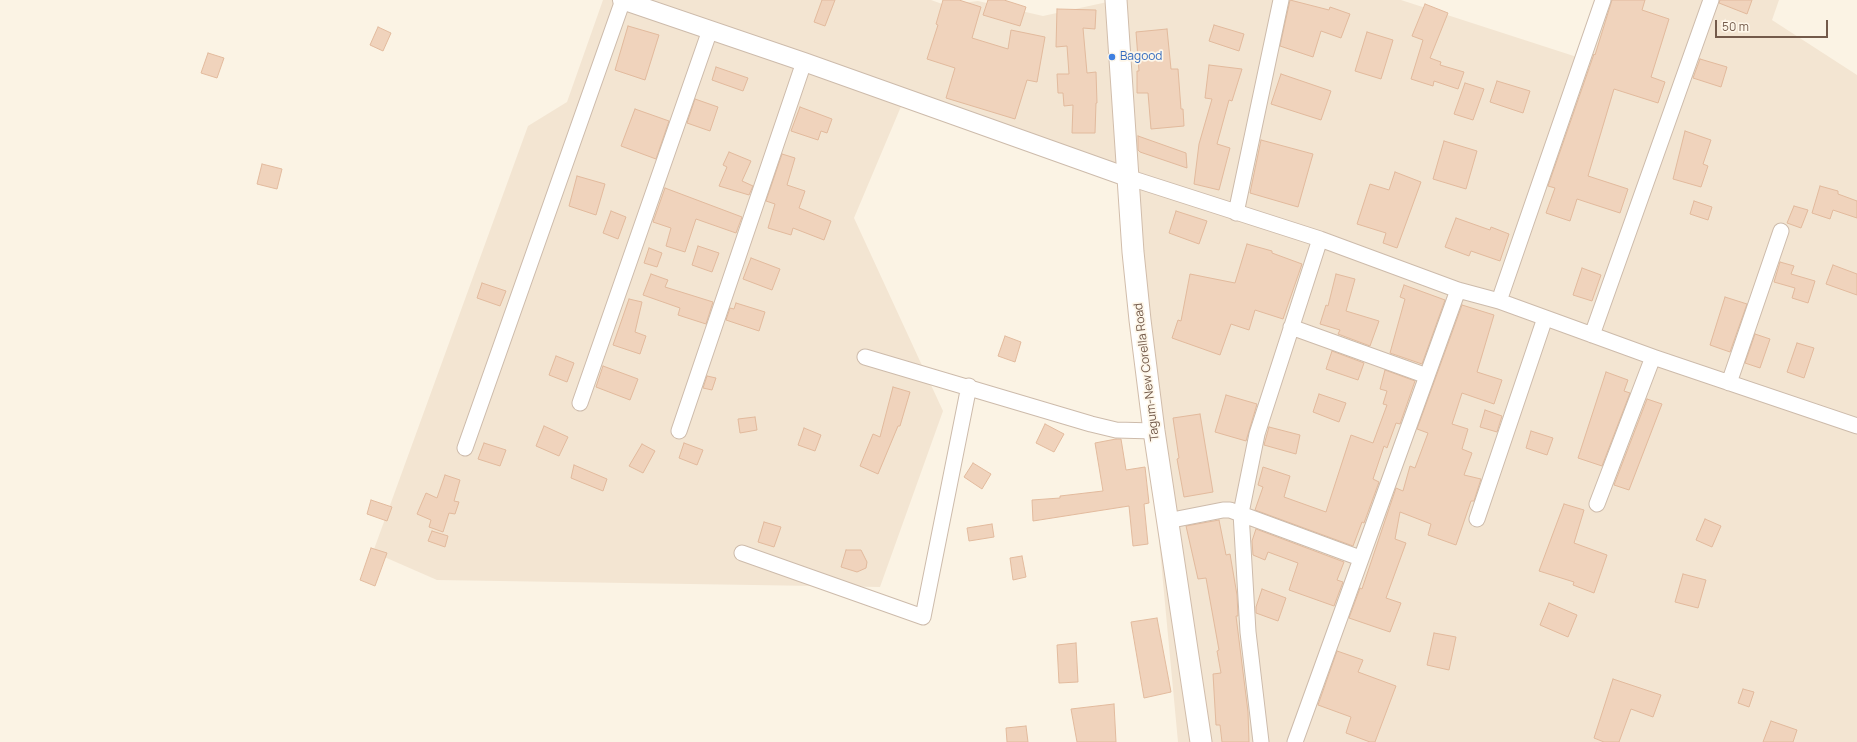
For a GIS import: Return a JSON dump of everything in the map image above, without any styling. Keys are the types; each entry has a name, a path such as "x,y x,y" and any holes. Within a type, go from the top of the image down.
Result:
{"main road":[{"name":"Tagum-New Corella Road","path":"1116,0 1133,252 1154,431 1201,742"}],"street":[{"path":"465,448 622,0 804,62 1127,177 1320,239 1458,290 1499,301 1653,357 1857,426"},
{"path":"1236,213 1281,0"},
{"path":"1499,301 1603,0"},
{"path":"1592,335 1711,0"},
{"path":"580,403 710,30"},
{"path":"679,431 804,62"},
{"path":"1729,382 1782,231"},
{"path":"1261,742 1248,632 1240,513 1257,434 1320,239"},
{"path":"1295,742 1360,558 1458,290"},
{"path":"1477,519 1545,318"},
{"path":"1291,328 1427,376"},
{"path":"865,357 1116,430 1154,431"},
{"path":"1597,504 1653,357"},
{"path":"742,553 923,617 969,386"},
{"path":"1167,521 1223,510 1240,513 1360,558"}],"shaded area":[{"path":"603,0 931,0 945,5 978,1 1043,16 1112,1 1121,168 905,97 854,218 943,411 880,587 437,580 373,552 528,126 567,102"},
{"path":"1124,0 1401,0 1580,58 1597,0 1779,0 1772,20 1857,75 1857,742 1178,742 1146,401"}],"building":[{"path":"822,0 835,0 825,26 814,22"},
{"path":"943,0 959,0 981,7 972,38 1008,49 1011,30 1045,37 1037,82 1027,80 1015,119 946,98 955,68 927,59 938,25 936,24"},
{"path":"988,0 1004,0 1026,7 1020,26 983,15"},
{"path":"1290,0 1329,10 1330,7 1350,14 1341,38 1321,31 1313,57 1280,46"},
{"path":"1612,0 1645,0 1642,10 1669,19 1651,77 1665,82 1658,103 1614,89 1588,176 1628,189 1620,213 1577,199 1570,221 1546,213 1555,188 1548,186 1594,54 1595,55"},
{"path":"1720,0 1752,0 1747,14 1719,3"},
{"path":"1425,4 1448,13 1430,58 1441,62 1440,65 1464,72 1458,89 1434,81 1433,86 1411,79 1423,40 1412,36"},
{"path":"1057,9 1096,10 1095,29 1083,28 1087,73 1096,72 1097,103 1095,133 1072,133 1073,105 1064,106 1063,93 1058,93 1057,74 1069,74 1067,46 1056,47"},
{"path":"1214,25 1244,34 1239,51 1209,41"},
{"path":"628,26 659,35 645,80 615,70"},
{"path":"378,27 391,33 383,51 370,45"},
{"path":"1167,29 1171,69 1178,69 1181,109 1183,109 1184,126 1151,129 1148,93 1137,93 1137,71 1139,71 1136,32"},
{"path":"1367,32 1393,40 1381,79 1355,71"},
{"path":"208,53 224,58 217,78 201,73"},
{"path":"1700,59 1727,67 1721,87 1693,78"},
{"path":"1209,65 1242,69 1232,101 1229,100 1217,144 1230,148 1219,190 1194,184 1199,144 1212,99 1205,98"},
{"path":"716,67 748,78 743,91 712,80"},
{"path":"1281,74 1331,91 1321,120 1271,104"},
{"path":"1497,81 1530,91 1523,113 1490,102"},
{"path":"1465,83 1484,89 1473,120 1454,114"},
{"path":"695,99 718,107 710,131 687,123"},
{"path":"800,107 832,119 827,133 821,131 818,140 791,131"},
{"path":"635,109 669,121 656,159 621,146"},
{"path":"1685,131 1711,140 1703,164 1708,166 1701,187 1673,179"},
{"path":"1138,136 1186,153 1187,168 1140,152 1138,150"},
{"path":"1261,140 1313,154 1298,207 1250,193"},
{"path":"1444,141 1477,151 1466,189 1433,179"},
{"path":"729,152 751,161 742,181 753,186 749,195 719,186 727,167 723,165"},
{"path":"782,154 795,158 787,185 805,191 799,208 831,221 824,240 793,228 791,235 768,228 775,204 766,201"},
{"path":"262,164 282,169 277,189 257,184"},
{"path":"1395,172 1421,182 1397,248 1383,243 1386,233 1357,224 1370,184 1389,190"},
{"path":"577,176 605,184 596,215 569,206"},
{"path":"1820,186 1838,191 1838,194 1857,201 1857,218 1833,210 1830,219 1812,213"},
{"path":"665,188 742,217 736,233 696,219 685,252 666,246 671,228 653,222"},
{"path":"1694,201 1712,207 1708,220 1690,214"},
{"path":"1794,206 1808,210 1801,228 1787,223"},
{"path":"611,211 626,217 618,239 603,233"},
{"path":"1176,211 1207,221 1199,244 1169,233"},
{"path":"1456,218 1490,230 1491,227 1509,234 1500,261 1471,251 1469,256 1445,247"},
{"path":"1247,244 1272,251 1272,253 1302,264 1283,319 1255,310 1249,330 1231,324 1220,355 1172,338 1178,320 1181,321 1190,274 1235,283"},
{"path":"698,246 719,253 712,272 692,265"},
{"path":"649,248 662,253 657,267 644,263"},
{"path":"751,258 780,269 772,290 743,279"},
{"path":"1780,262 1794,266 1791,274 1815,281 1808,303 1792,298 1795,288 1774,282"},
{"path":"1833,265 1857,274 1857,295 1826,284"},
{"path":"1582,268 1601,275 1592,301 1573,295"},
{"path":"651,274 668,280 665,287 713,302 706,324 678,315 680,308 643,295"},
{"path":"1336,274 1355,279 1346,311 1379,321 1370,346 1338,334 1340,330 1320,324 1326,305 1328,306"},
{"path":"482,283 506,291 500,306 477,298"},
{"path":"1404,285 1445,300 1422,364 1390,353 1405,299 1400,297"},
{"path":"1725,297 1747,304 1730,352 1710,345"},
{"path":"629,299 642,302 635,332 646,336 640,354 613,345"},
{"path":"736,303 765,312 759,331 726,320 730,308 734,309"},
{"path":"1462,305 1494,315 1477,372 1502,380 1494,404 1462,393 1452,424 1468,429 1462,449 1472,453 1464,475 1481,479 1474,501 1471,501 1456,545 1428,535 1431,524 1400,512 1395,539 1406,543 1386,598 1401,603 1390,632 1349,618 1360,588 1362,589 1396,488 1403,491 1410,466 1415,468 1428,433 1417,429"},
{"path":"1755,334 1770,339 1760,368 1745,363"},
{"path":"1005,336 1021,342 1015,362 998,356"},
{"path":"1797,343 1814,348 1804,378 1787,372"},
{"path":"1332,351 1364,363 1358,380 1326,369"},
{"path":"556,356 574,363 567,382 549,375"},
{"path":"603,366 638,379 630,400 596,387"},
{"path":"1385,370 1415,381 1400,424 1396,423 1387,448 1384,446 1373,479 1379,482 1364,523 1362,522 1353,546 1255,510 1263,487 1258,485 1263,467 1290,476 1284,497 1326,512 1351,435 1373,443 1387,405 1383,404 1387,391 1380,389"},
{"path":"1606,372 1628,380 1624,391 1630,393 1602,466 1578,458"},
{"path":"707,376 716,378 712,390 703,388"},
{"path":"893,387 910,392 900,426 898,426 878,474 860,466 873,434 880,437"},
{"path":"1319,394 1346,403 1339,422 1313,412"},
{"path":"1226,395 1257,404 1246,441 1215,432"},
{"path":"1647,399 1662,404 1629,490 1614,485"},
{"path":"1485,410 1502,416 1497,432 1480,427"},
{"path":"1200,414 1213,492 1184,497 1177,459 1179,458 1173,418"},
{"path":"755,417 757,430 740,433 738,419"},
{"path":"1045,424 1064,434 1054,452 1036,443"},
{"path":"544,426 568,437 559,456 536,446"},
{"path":"1269,427 1300,435 1296,454 1264,445"},
{"path":"804,428 821,435 815,451 798,445"},
{"path":"1531,431 1553,438 1547,455 1526,448"},
{"path":"1121,439 1126,470 1145,467 1149,503 1144,504 1148,544 1133,546 1129,506 1033,521 1032,500 1060,498 1060,496 1103,491 1095,443"},
{"path":"484,443 506,450 500,466 478,459"},
{"path":"684,443 703,450 697,465 679,458"},
{"path":"642,444 655,451 643,473 629,466"},
{"path":"973,463 991,474 982,489 964,477"},
{"path":"574,465 607,479 603,491 571,478"},
{"path":"445,475 460,480 454,501 459,502 455,514 449,513 443,532 429,527 431,520 417,514 426,493 437,498"},
{"path":"371,500 392,507 387,521 367,514"},
{"path":"1564,504 1584,510 1574,543 1607,555 1594,593 1573,585 1574,582 1539,571"},
{"path":"1705,519 1721,526 1712,547 1696,540"},
{"path":"1219,520 1226,555 1230,554 1237,595 1238,616 1236,616 1248,712 1249,742 1222,742 1220,725 1216,725 1213,674 1221,673 1217,651 1219,650 1206,578 1198,579 1186,526"},
{"path":"764,522 781,527 774,547 758,542"},
{"path":"992,524 994,537 969,541 967,528"},
{"path":"1256,529 1344,562 1337,580 1343,582 1334,606 1289,590 1298,563 1268,552 1265,560 1253,555 1252,541"},
{"path":"432,531 448,536 445,547 428,541"},
{"path":"371,548 387,553 375,586 360,580"},
{"path":"846,550 861,550 867,562 866,568 857,572 841,567"},
{"path":"1022,556 1026,577 1013,580 1010,558"},
{"path":"1683,574 1706,580 1698,608 1675,602"},
{"path":"1262,589 1286,598 1278,621 1256,613 1256,607"},
{"path":"1549,603 1577,615 1568,637 1540,625"},
{"path":"1157,618 1171,692 1144,698 1131,622"},
{"path":"1434,633 1456,637 1449,670 1427,665"},
{"path":"1076,643 1078,682 1059,683 1057,645"},
{"path":"1337,651 1363,660 1358,672 1396,686 1375,742 1370,742 1346,733 1351,717 1318,705"},
{"path":"1613,679 1661,695 1653,717 1631,709 1619,742 1604,742 1594,738"},
{"path":"1743,689 1754,692 1749,707 1738,703"},
{"path":"1114,704 1116,742 1077,742 1071,709"},
{"path":"1771,721 1797,730 1793,742 1763,742"},
{"path":"1026,726 1028,742 1007,742 1006,728"}],"place":[{"name":"Bagood","path":"1112,57"}]}
